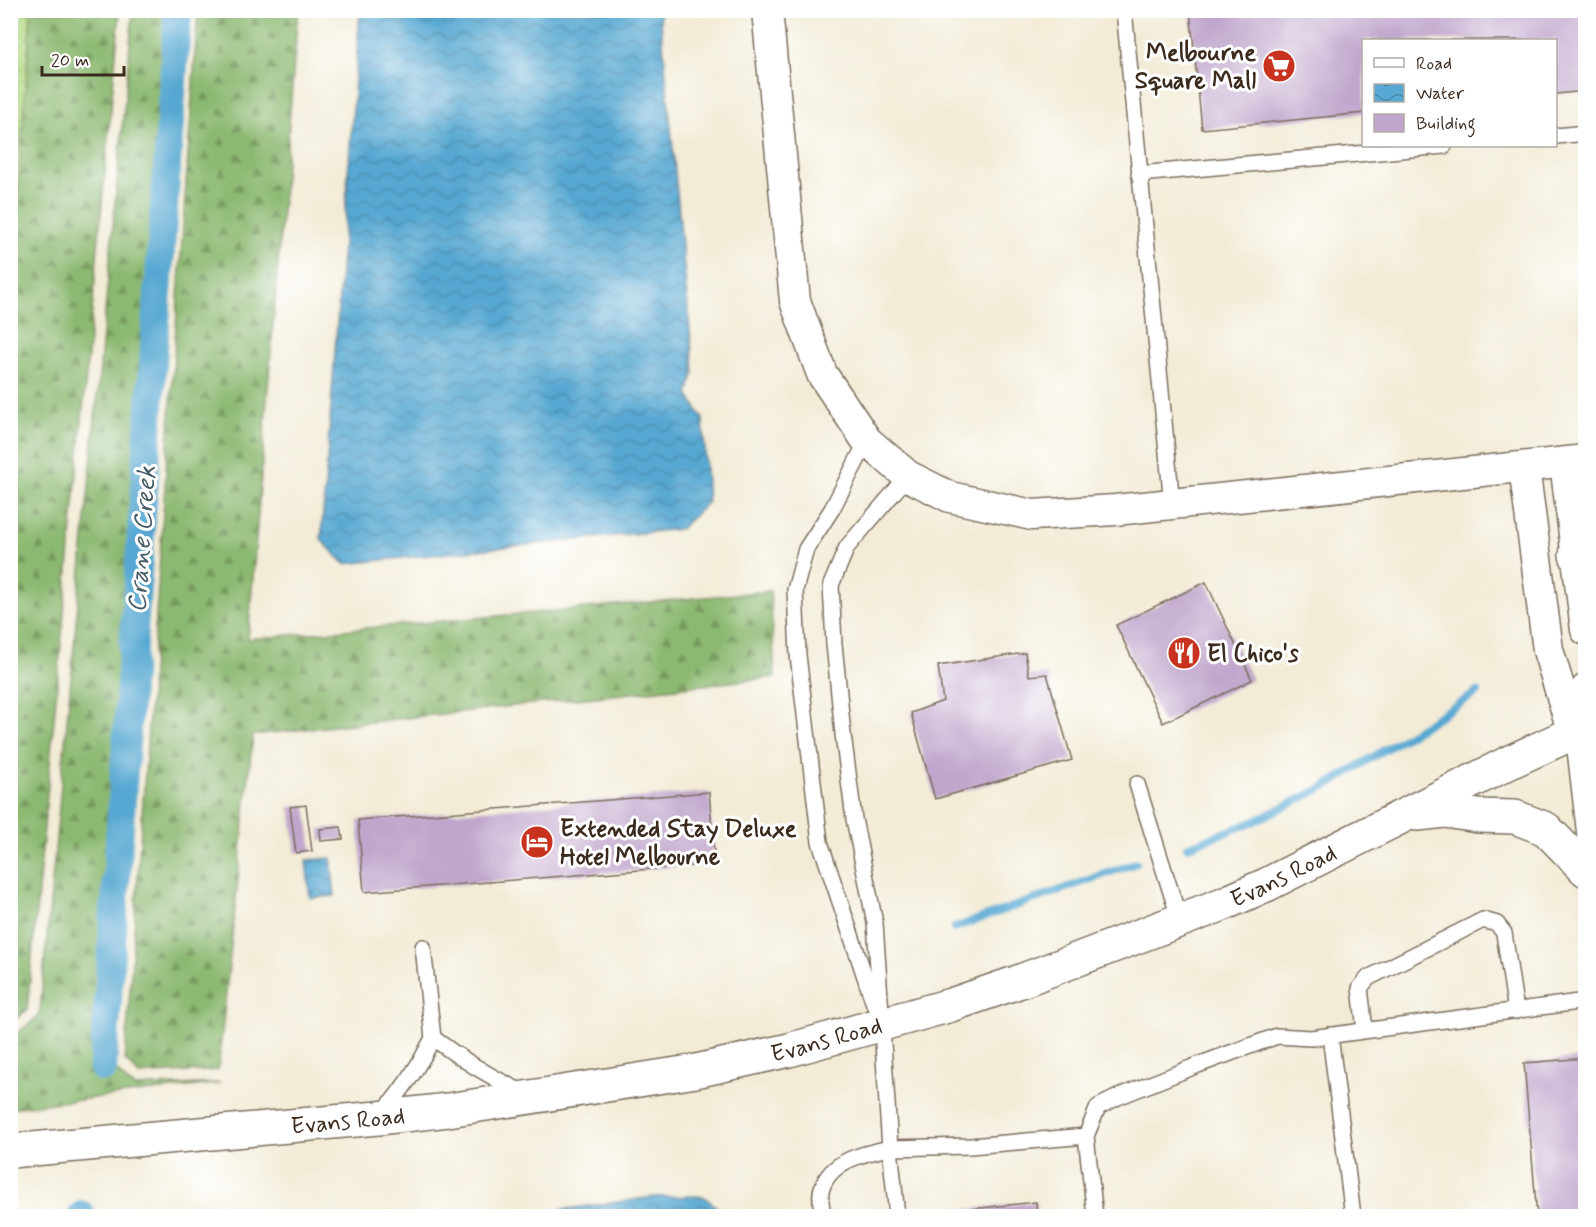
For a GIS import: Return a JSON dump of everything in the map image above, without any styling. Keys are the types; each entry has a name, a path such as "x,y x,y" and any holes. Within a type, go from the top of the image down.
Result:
{"street":[{"path":"767,10 795,301 822,374 867,441 908,476 950,497 1032,514 1115,510 1575,462 1586,630"},
{"path":"1524,467 1548,650 1579,730"},
{"path":"1579,730 1586,689"},
{"name":"Evans Road","path":"10,1151 378,1118 532,1098 696,1071 789,1050 951,1005 1180,921 1266,885 1579,730"},
{"path":"1407,815 1445,812 1515,817 1546,829 1586,870"}],"lane":[{"path":"1124,10 1172,504"},
{"path":"1557,136 1586,133"},
{"path":"1139,174 1433,147"},
{"path":"867,441 832,509 806,549 795,590 798,655 820,842 881,1024"},
{"path":"897,1216 890,1148 875,923 854,819 834,644 831,585 847,547 908,476"},
{"path":"1579,730 1586,845"},
{"path":"1137,784 1180,921"},
{"path":"1365,1030 1360,988 1368,978 1483,920 1497,924 1504,933 1516,1011"},
{"path":"378,1118 413,1075 433,1038 423,947"},
{"path":"1095,1216 1086,1136 1098,1107 1118,1097 1277,1036 1311,1038 1586,1000"},
{"path":"1330,1035 1353,1216"},
{"path":"433,1038 462,1060 532,1098"},
{"path":"823,1216 821,1189 832,1170 865,1153 890,1148 970,1146 1086,1136"}],"green space":[{"path":"10,11 31,11 11,290"},
{"path":"31,11 120,11 27,1010 11,1023 10,290"},
{"path":"133,11 184,11 111,1060 127,1082 135,1087 220,1083 11,1108 11,1038 35,1019 40,1011"},
{"path":"198,11 298,11 248,639 770,591 775,677 253,735 218,1070 139,1075 125,1060"}],"water":[{"path":"360,11 660,11 694,372 688,394 703,419 708,502 680,529 345,564 321,540"},
{"path":"331,858 335,896 310,898 306,860"},
{"path":"703,1196 728,1216 514,1216 654,1197"}],"building":[{"name":"Melbourne Square Mall","path":"1190,10 1586,10 1586,91 1557,94 1557,39 1362,39 1362,113 1202,129"},
{"name":"El Chico's","path":"1206,582 1252,680 1163,723 1116,625"},
{"path":"1025,653 1029,676 1047,674 1072,760 935,799 911,713 943,701 938,666"},
{"name":"Extended Stay Deluxe Hotel Melbourne","path":"709,792 715,864 364,892 358,820"},
{"path":"306,805 312,851 296,853 290,807"},
{"path":"341,827 343,839 321,841 320,829"},
{"path":"1586,1058 1586,1216 1537,1216 1524,1063"},
{"path":"1036,1202 1037,1216 924,1216 924,1214"}],"waterway":[{"name":"Crane Creek","path":"103,1068 178,10"},
{"path":"1187,847 1255,821 1326,786 1478,692"},
{"path":"954,928 1136,863"}],"place":[{"name":"Melbourne Square Mall","path":"1279,66"},
{"name":"El Chico's","path":"1184,653"},
{"name":"Extended Stay Deluxe Hotel Melbourne","path":"537,842"}]}
